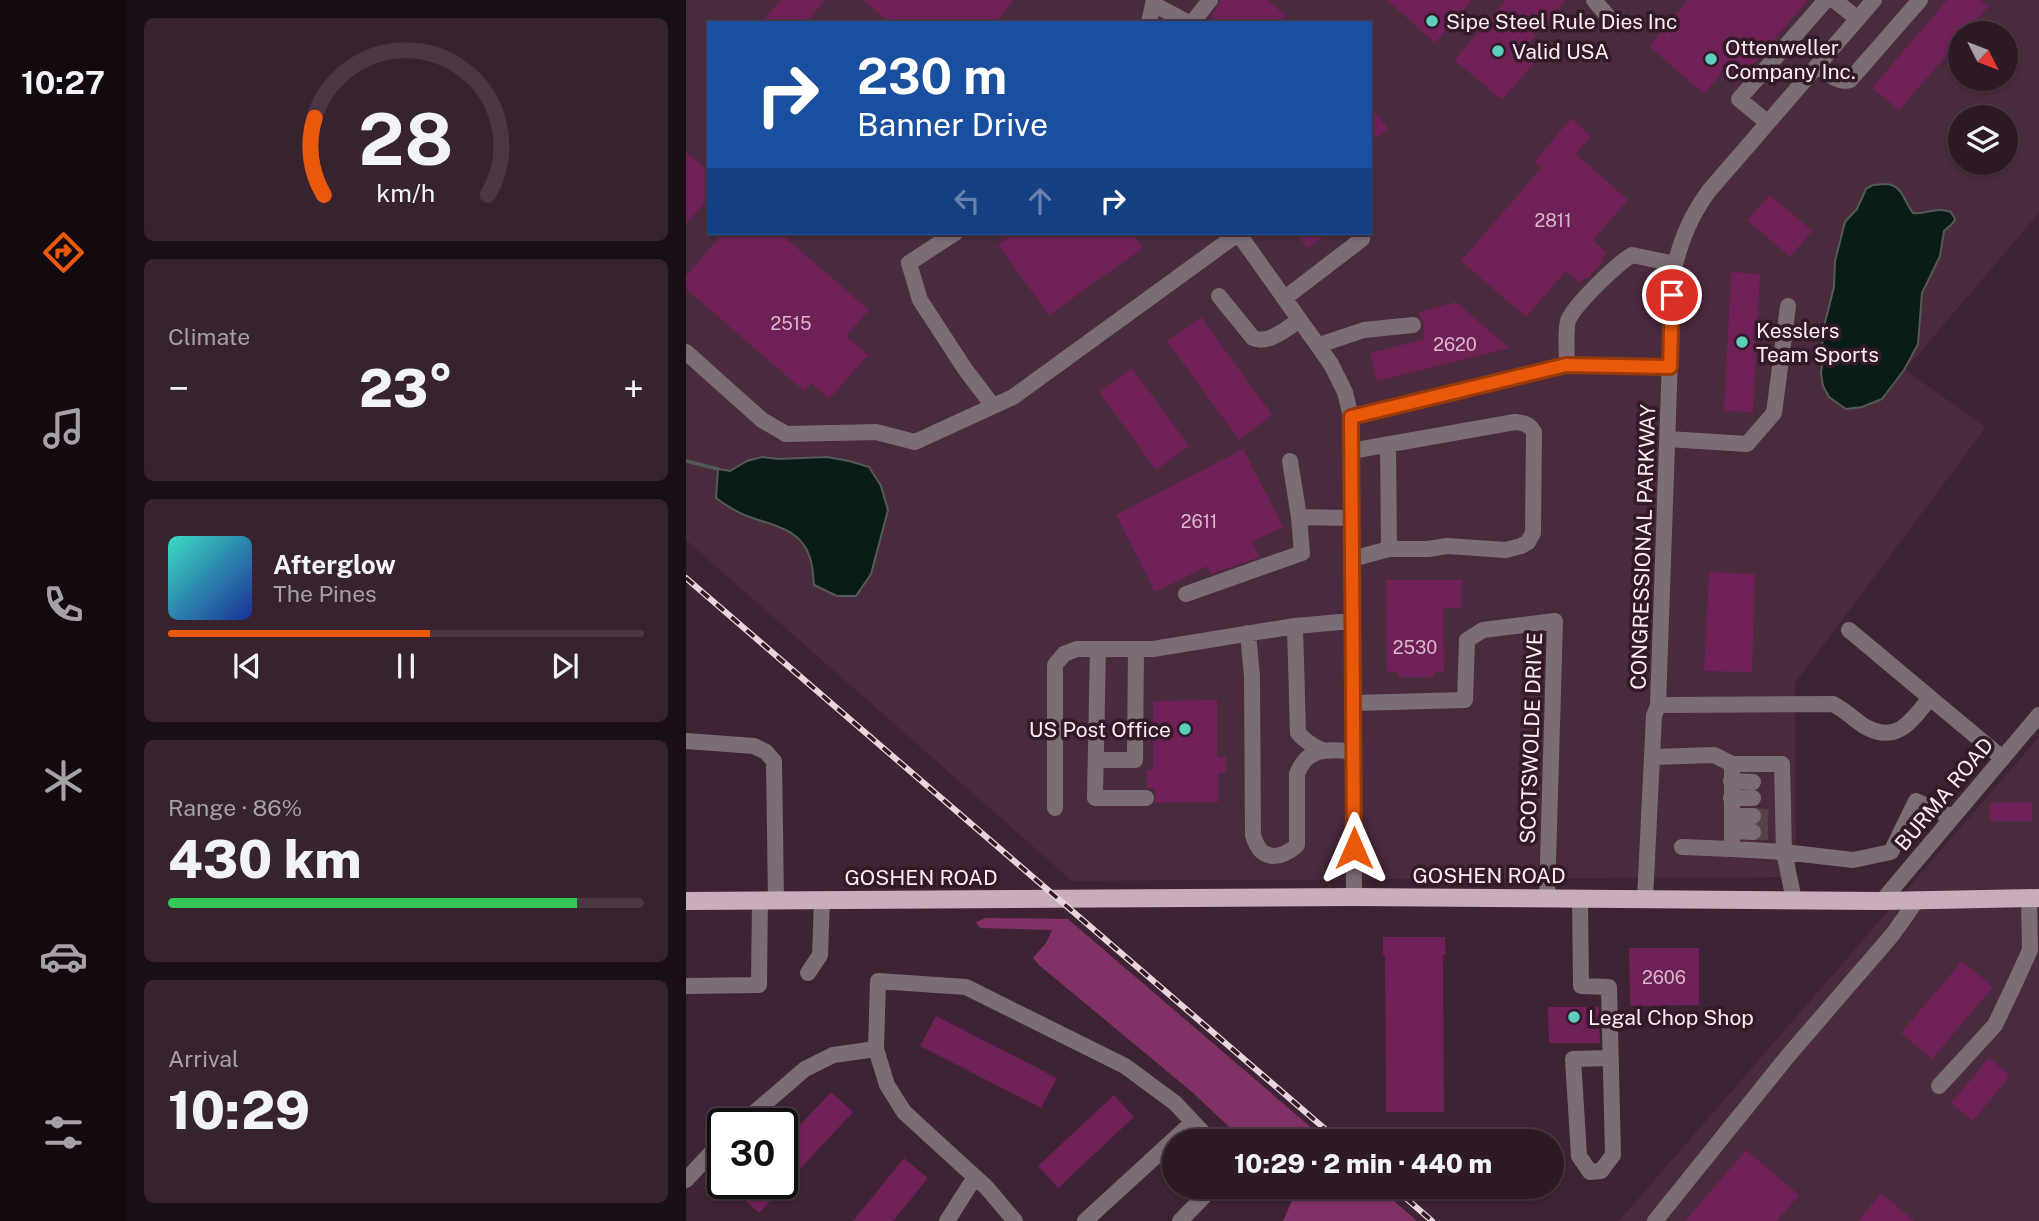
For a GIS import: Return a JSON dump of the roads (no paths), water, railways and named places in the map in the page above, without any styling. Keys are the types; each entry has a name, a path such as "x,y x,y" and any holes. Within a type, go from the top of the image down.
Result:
{"main road":[{"name":"GOSHEN ROAD","path":"686,901 1354,897 1882,901 2034,898"}],"street":[{"path":"1149,21 1153,2 1196,21 1210,0"},
{"path":"1594,0 1611,20"},
{"path":"1768,123 1739,99 1826,0"},
{"path":"1834,0 1858,19"},
{"name":"CONGRESSIONAL PARKWAY","path":"1650,900 1658,757 1654,716 1658,705 1673,272 1692,214 1708,192 1874,0"},
{"path":"1818,65 1835,79 1844,82 1850,80 1920,0"},
{"path":"952,235 909,263 920,300 993,406"},
{"path":"686,352 762,420 786,434 876,432 915,442 1013,397 1244,235 1331,364 1345,392 1351,417 1354,897"},
{"path":"1285,298 1362,239"},
{"path":"1567,365 1568,320 1588,294 1621,261 1632,255 1675,264"},
{"path":"1219,296 1257,340 1266,340 1300,320"},
{"path":"1668,439 1747,444 1774,413 1788,306"},
{"path":"1319,345 1364,330 1413,325"},
{"path":"1351,417 1567,365 1670,367"},
{"path":"1351,451 1515,422 1531,426 1534,432 1533,533 1521,547 1506,551 1447,546 1428,550 1389,549 1352,559"},
{"path":"1388,444 1389,549"},
{"path":"1186,594 1302,553 1290,461"},
{"path":"1299,517 1351,518"},
{"path":"1055,808 1055,665 1064,654 1077,649 1153,649 1295,626 1352,621"},
{"name":"SCOTSWOLDE DRIVE","path":"1353,703 1465,700 1467,640 1483,630 1555,621 1547,897"},
{"path":"1295,626 1298,733 1314,747 1322,750 1353,751"},
{"path":"1849,630 2001,758"},
{"path":"1248,633 1252,676 1253,835 1255,844 1273,858 1286,855 1297,845 1297,774 1301,764 1322,750"},
{"path":"1098,649 1095,799 1146,798"},
{"path":"1097,760 1135,760 1136,649"},
{"path":"1658,705 1833,704 1844,709 1864,726 1885,734 1904,729 1930,698"},
{"name":"BURMA ROAD","path":"1882,901 2039,715"},
{"path":"686,741 754,746 766,752 774,761 768,900 759,985 686,986"},
{"path":"1658,757 1714,755 1731,773 1768,790"},
{"path":"1731,773 1782,764 1768,790 1768,824 1784,852 1794,900"},
{"path":"1731,773 1732,849"},
{"path":"1731,798 1768,790"},
{"path":"1682,847 1784,852 1853,860 1891,852 1916,801 1952,817"},
{"path":"1732,824 1768,824"},
{"path":"1580,898 1581,986 1609,988 1611,1058 1613,1155 1601,1171 1590,1172 1579,1156 1573,1059 1611,1058"},
{"path":"1939,1086 1995,1025 2030,950 2034,898"},
{"path":"808,973 820,955 822,900"},
{"path":"1655,1221 1787,1057 1893,934 1917,900"},
{"path":"1015,1221 975,1177 904,1112 887,1085 876,1049 878,981 966,987 1125,1066 1175,1103 1200,1129"},
{"path":"760,1108 805,1069 833,1055 876,1049"},
{"path":"1085,1221 1193,1122"},
{"path":"686,1180 707,1157"},
{"path":"947,1221 975,1177"},
{"path":"1180,1221 1201,1199"}],"waterway":[{"path":"686,461 718,469"}],"tunnel":[{"path":"1753,816 1768,817"},
{"path":"1753,832 1768,832"}],"railway":[{"path":"686,578 1325,1129"},
{"path":"1407,1199 1432,1221"}],"place":[{"name":"Sipe Steel Rule Dies Inc","path":"1432,21"},
{"name":"Valid USA","path":"1498,51"},
{"name":"Ottenweller Company Inc.","path":"1711,59"},
{"name":"Kesslers Team Sports","path":"1742,342"},
{"name":"US Post Office","path":"1185,729"},
{"name":"Legal Chop Shop","path":"1574,1017"}]}
